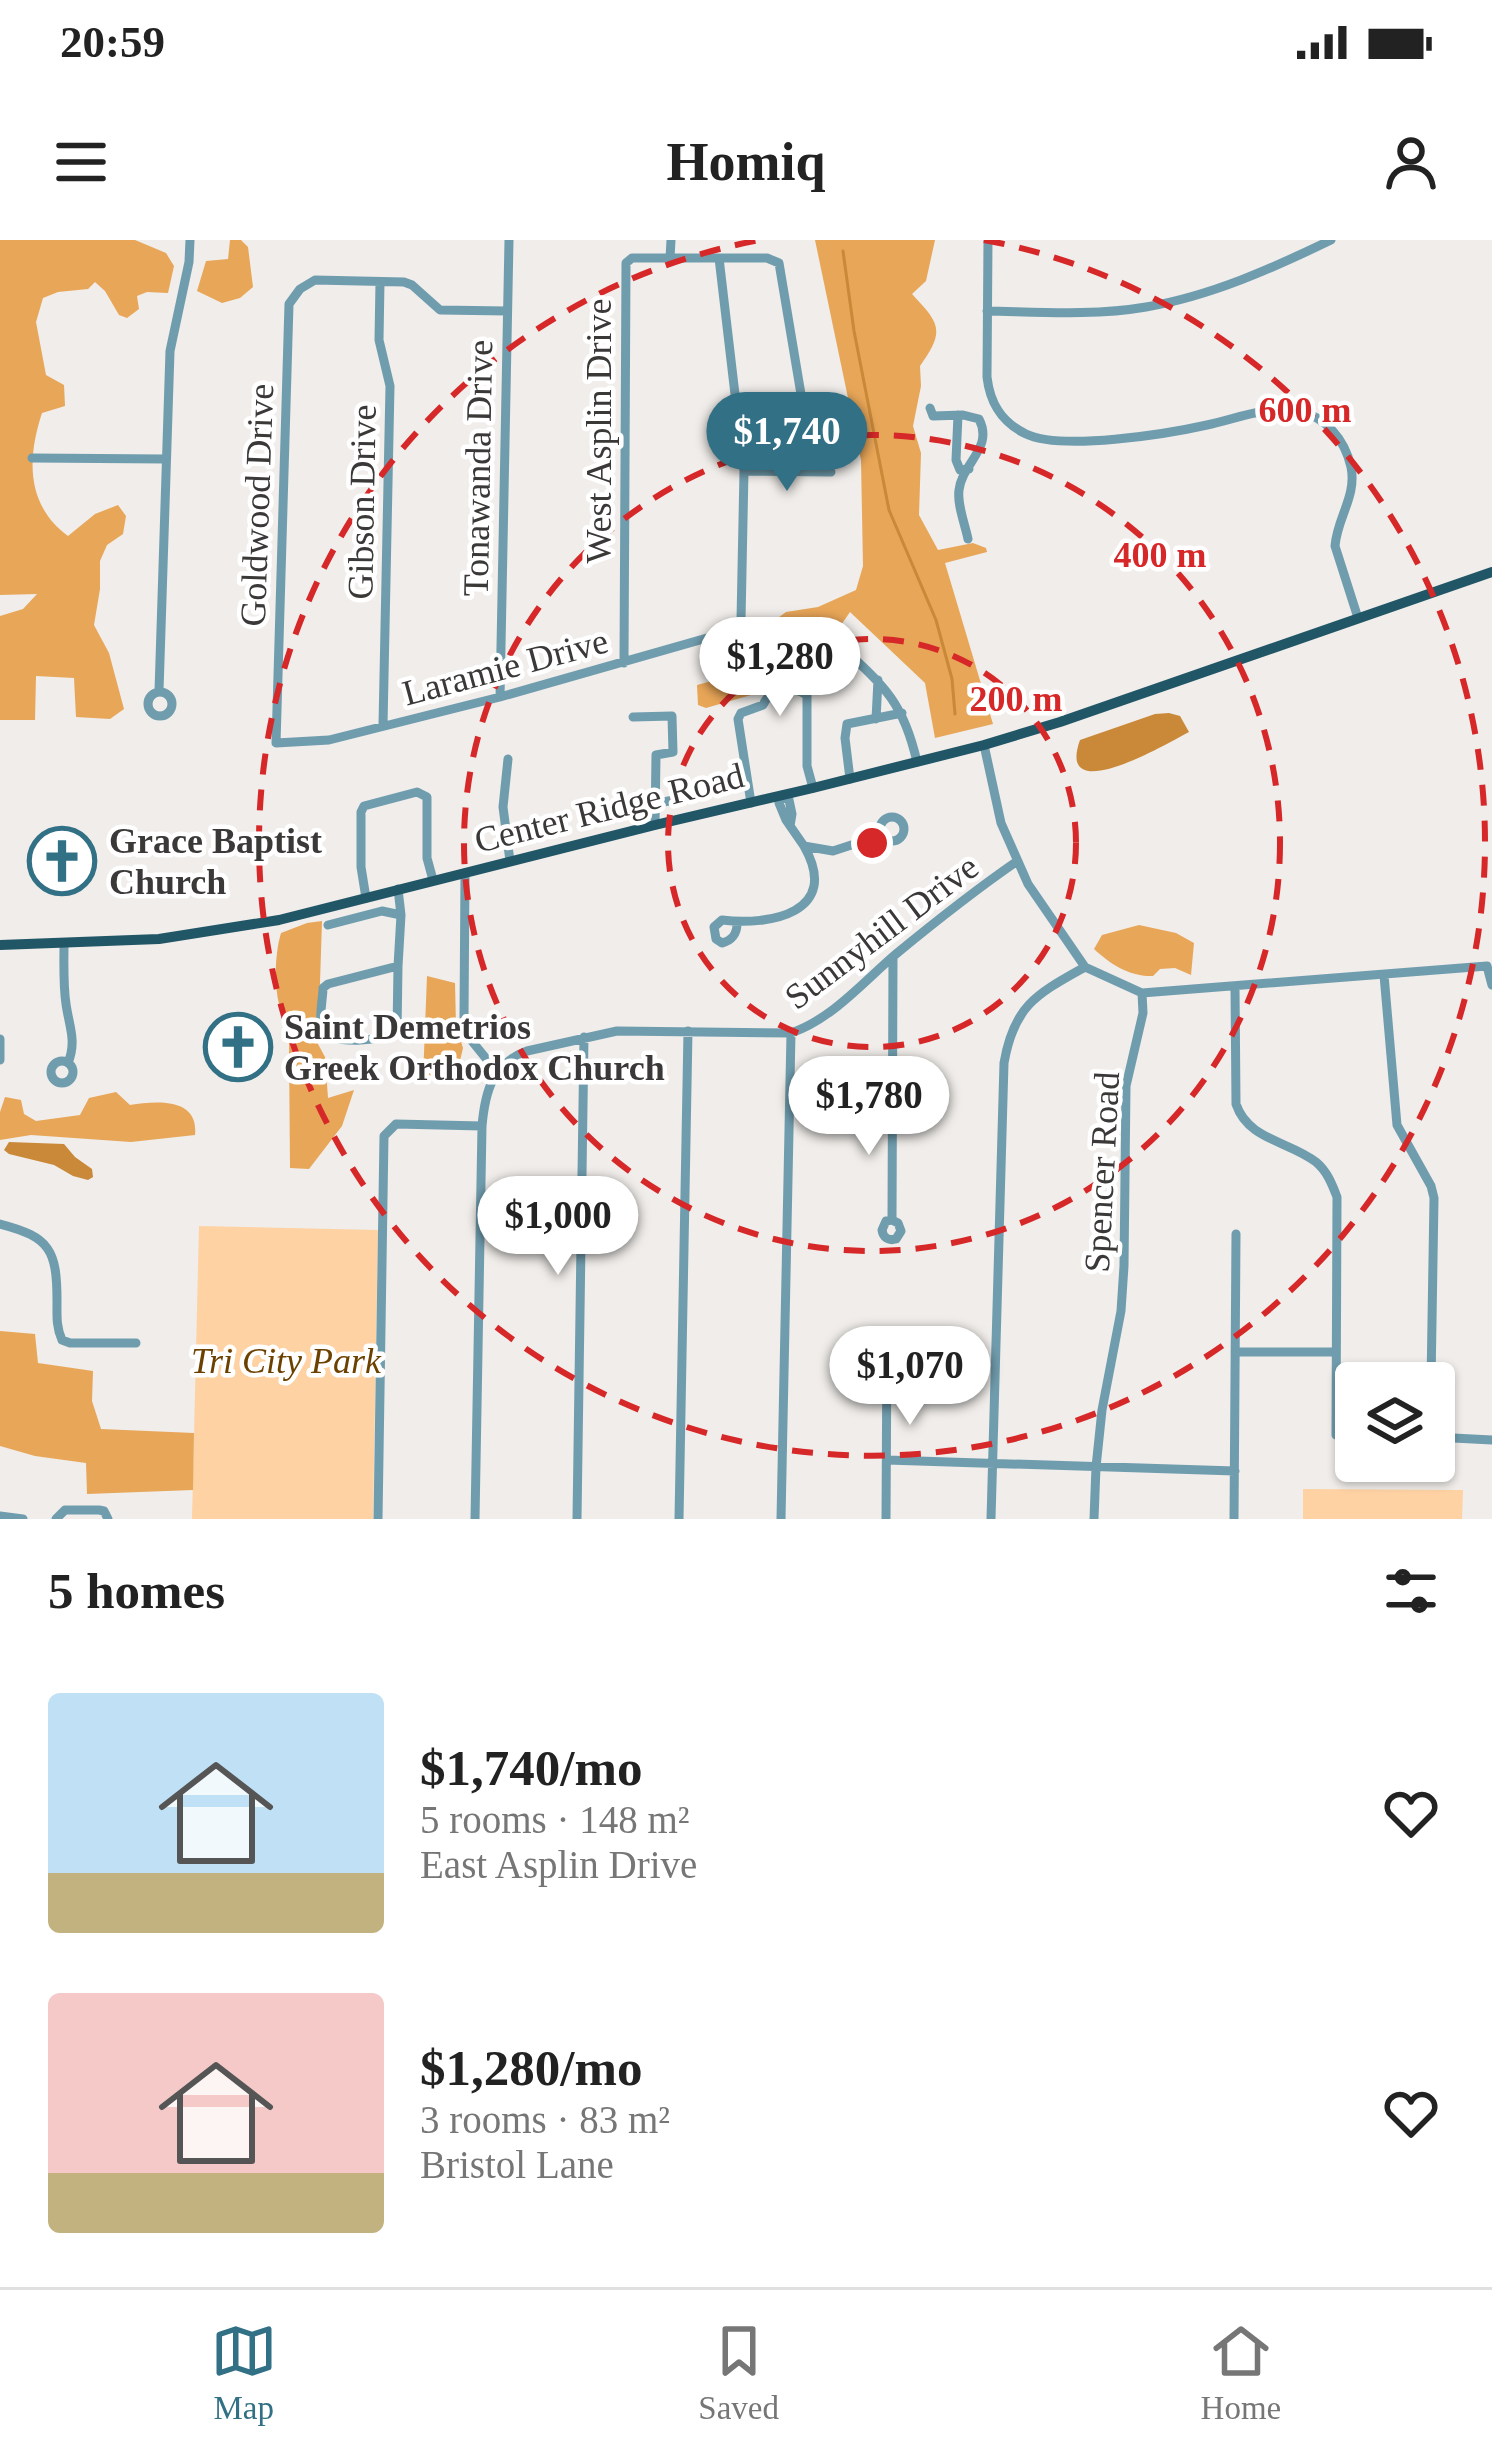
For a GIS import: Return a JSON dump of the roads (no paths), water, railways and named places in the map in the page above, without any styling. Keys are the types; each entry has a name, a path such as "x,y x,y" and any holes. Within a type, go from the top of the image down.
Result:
{"main road":[{"name":"Center Ridge Road","path":"0,945 160,939 279,920 850,779 1060,722 1492,572"}],"street":[{"path":"159,692 170,351 190,240"},
{"name":"Tonawanda Drive","path":"500,698 509,240"},
{"path":"671,240 670,258 767,258 779,263 806,424"},
{"path":"988,240 989,396 999,413 1028,436 1114,438 1272,411 1297,411 1336,433 1347,452 1352,490 1335,547 1358,619"},
{"path":"987,311 1147,307 1276,267 1331,240"},
{"name":"West Asplin Drive","path":"624,663 626,262 670,258"},
{"path":"718,259 744,471 831,472"},
{"name":"Goldwood Drive","path":"276,743 289,304 315,280 380,282"},
{"path":"380,282 412,285 440,310 507,311"},
{"name":"Gibson Drive","path":"380,282 379,340 390,386 383,725"},
{"path":"930,408 933,416 979,419 999,413"},
{"path":"968,538 958,492 980,450 984,430 999,413"},
{"path":"958,415 956,460 960,470 968,470"},
{"path":"979,419 984,430"},
{"path":"32,458 165,459"},
{"name":"Laramie Drive","path":"276,743 329,740 500,698 728,632 741,620 744,471"},
{"path":"837,643 878,680 902,713 917,762"},
{"path":"876,719 878,680"},
{"path":"752,803 738,719 741,713 763,705 773,691 799,690 807,695 807,766 813,788"},
{"path":"850,779 848,724 902,713"},
{"path":"633,717 672,716 673,752 656,754 656,825"},
{"path":"984,745 1000,824 1016,862 1085,967 1142,992 1486,965 1492,985"},
{"path":"508,759 503,807 510,860"},
{"path":"365,898 364,806 417,792 428,796 427,858 433,880"},
{"path":"655,804 706,794"},
{"path":"783,795 779,803 816,873"},
{"path":"804,846 833,851 881,835"},
{"path":"737,924 773,920 798,910 833,851"},
{"name":"Sunnyhill Drive","path":"497,1072 518,1054 617,1031 791,1033 817,1022 955,905 1016,862"},
{"path":"465,873 466,1036 497,1072 485,1097 482,1126 475,1519"},
{"path":"398,890 401,915 397,1032 391,1038 362,1040 324,1033 323,988 398,966"},
{"path":"328,925 382,911 401,915"},
{"path":"64,943 66,1003 73,1033 68,1063"},
{"path":"892,1220 893,957"},
{"path":"991,1519 1008,1042 1029,1004 1085,967"},
{"path":"1384,975 1397,1124 1434,1198 1431,1362"},
{"path":"1235,987 1240,1115 1250,1127 1313,1160 1337,1197 1336,1362"},
{"name":"Spencer Road","path":"1094,1519 1102,1410 1121,1312 1126,1086 1143,1013 1142,992"},
{"path":"680,1519 688,1031"},
{"path":"781,1519 791,1033"},
{"path":"577,1519 584,1037"},
{"path":"0,1039 0,1060"},
{"path":"378,1519 383,1142 396,1124 482,1126"},
{"path":"0,1224 25,1231 51,1249 62,1340 136,1343"},
{"path":"1234,1519 1236,1234"},
{"path":"886,1519 887,1336"},
{"path":"1235,1352 1336,1352"},
{"path":"1455,1438 1492,1440"},
{"path":"887,1460 1235,1471"},
{"path":"56,1519 64,1510 100,1510 108,1519"},
{"path":"0,1516 23,1519"}],"waterway":[{"path":"843,251 889,510 936,620 952,679 955,714"}],"place":[{"name":"Grace Baptist Church","path":"62,861"},
{"name":"Saint Demetrios Greek Orthodox Church","path":"238,1047"}],"park label":[{"name":"Tri City Park","path":"286,1360"}]}
